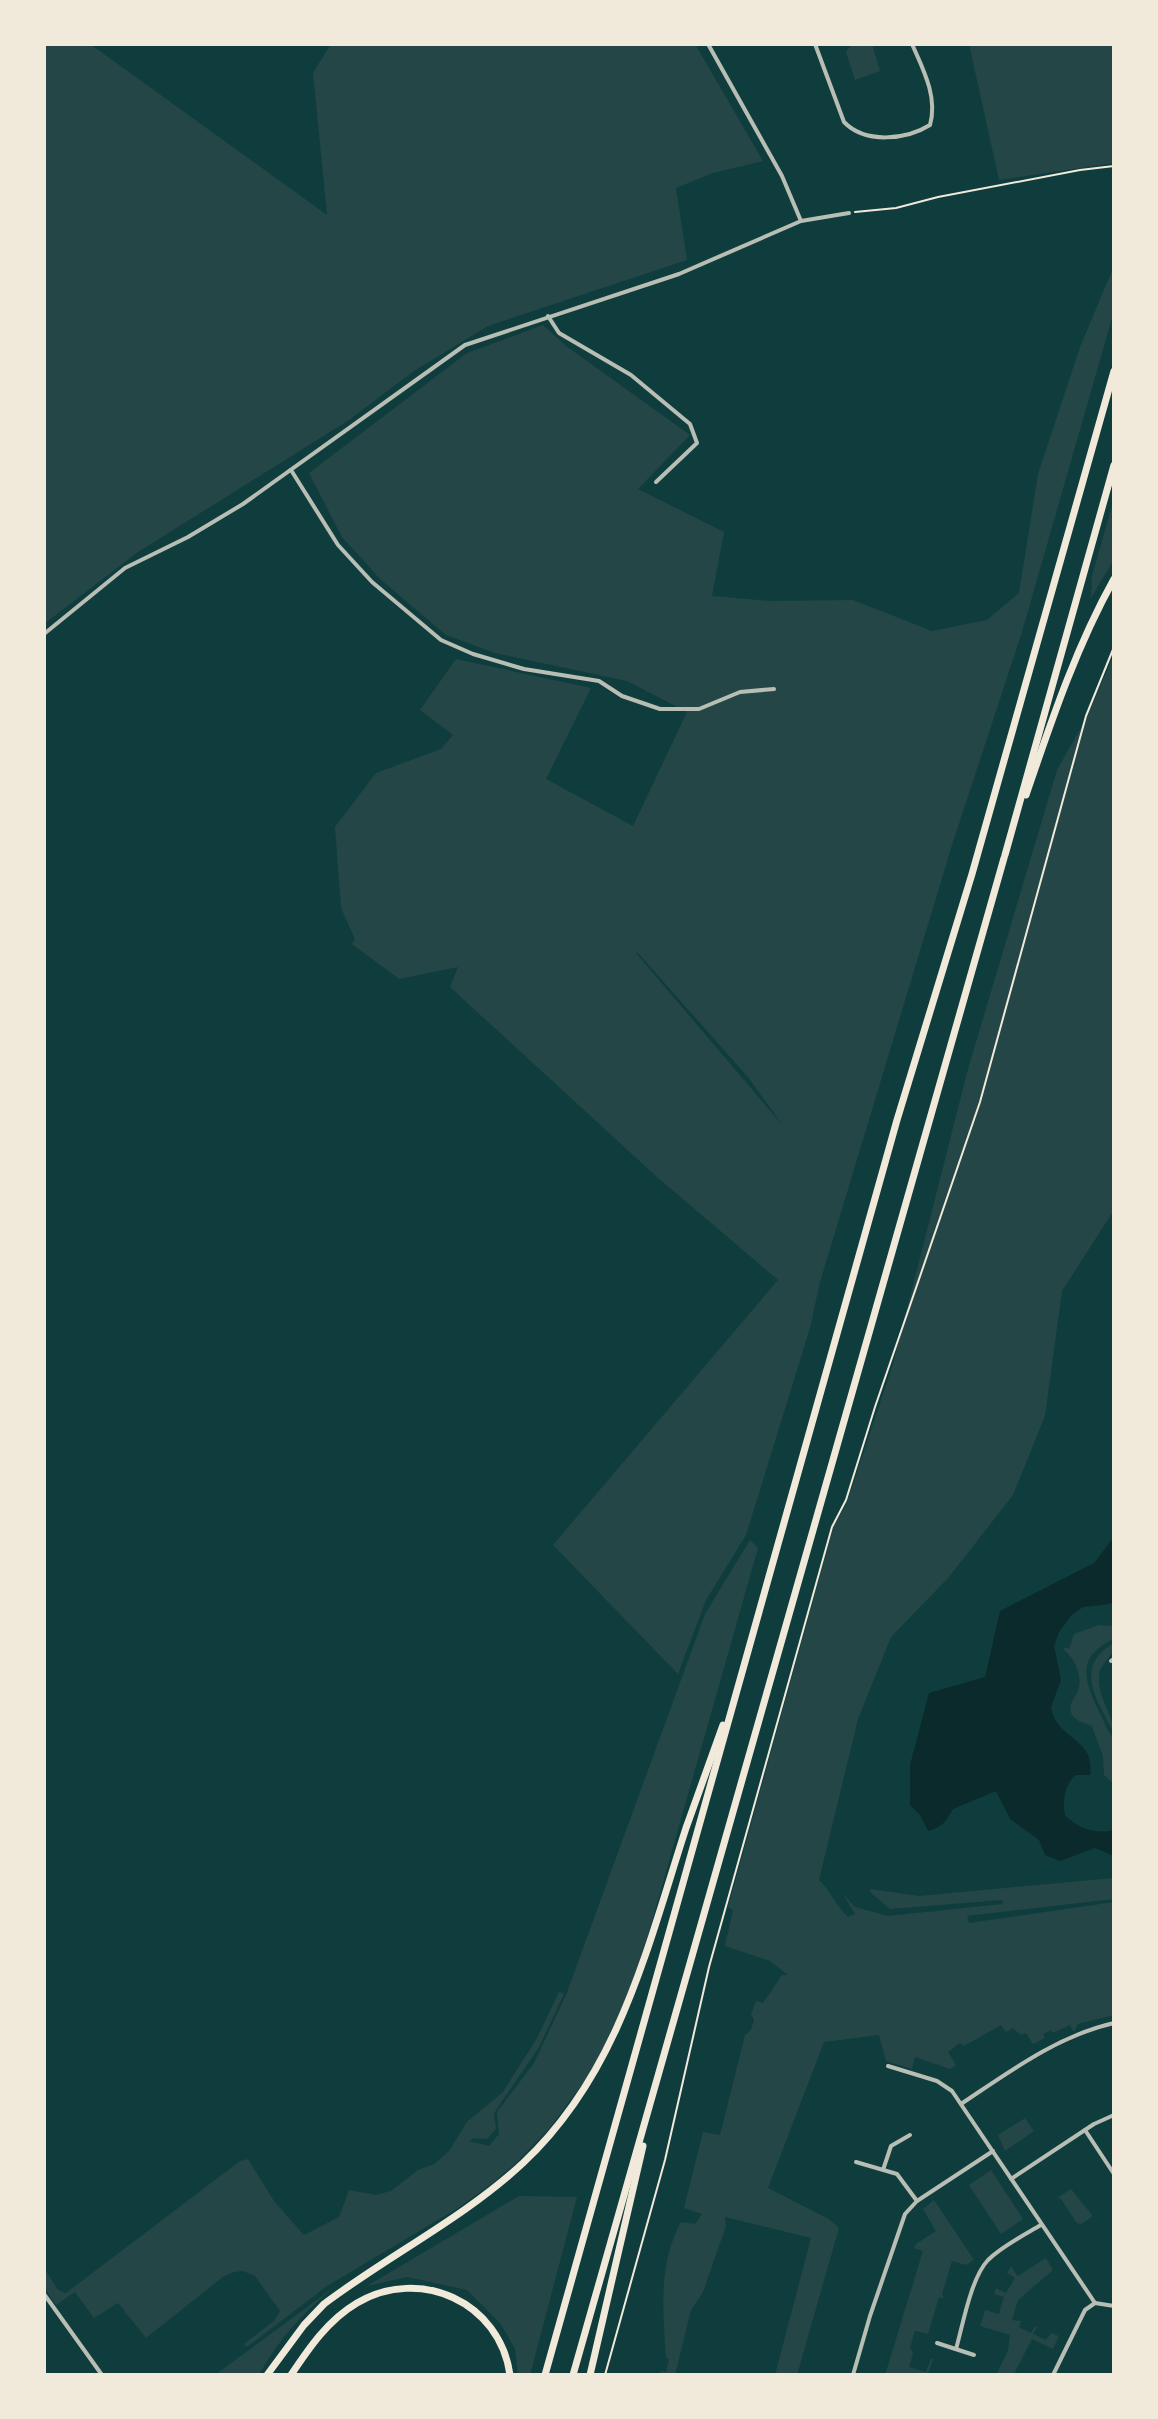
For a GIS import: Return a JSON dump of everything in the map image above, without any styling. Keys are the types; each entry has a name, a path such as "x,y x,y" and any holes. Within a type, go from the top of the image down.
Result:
{"highway":[{"path":"545,2375 897,1120 972,874 1114,371"},
{"path":"573,2375 1114,465"},
{"path":"1004,859 1056,708 1087,633 1114,579"},
{"path":"267,2375 304,2325 324,2304 502,2181 540,2147 583,2092 614,2039 638,1980 686,1828 745,1663"},
{"path":"590,2375 665,2055"},
{"path":"291,2375 321,2333 354,2304 396,2288 414,2287 453,2296 471,2307 487,2322 500,2342 510,2375"}],"street":[{"path":"708,44 782,176 801,221"},
{"path":"815,44 844,122 854,130 887,138 922,130 930,125 932,117 927,81 912,44"},
{"path":"44,634 125,568 188,537 291,470 465,345 679,274 801,221 849,213"},
{"path":"548,316 559,333 631,375 690,424 697,443 656,482"},
{"path":"291,470 338,545 372,582 441,640 524,669 599,681 622,696 660,709 699,709 740,692 774,689"},
{"path":"961,2104 1068,2038 1114,2023"},
{"path":"888,2066 940,2082 950,2089 1095,2303 1114,2306"},
{"path":"1011,2179 1085,2130 1114,2115"},
{"path":"1085,2130 1114,2174"},
{"path":"883,2170 891,2146 910,2135"},
{"path":"853,2375 905,2214 917,2201 993,2151"},
{"path":"856,2162 898,2175 917,2201"},
{"path":"956,2349 984,2265 1041,2225"},
{"path":"44,2294 102,2375"},
{"path":"1053,2375 1084,2312 1095,2303"},
{"path":"937,2343 974,2355"}],"path":[{"path":"849,213 896,208 938,197 1114,166"},
{"path":"605,2375 665,2160 709,1967 832,1527 846,1500 980,1102 1086,716 1114,647"}],"shaded area":[{"path":"44,44 90,44 327,215 313,73 331,44 695,44 763,161 713,173 676,188 687,260 488,326 414,371 349,420 138,552 44,624"},
{"path":"852,44 872,44 880,71 855,80 846,52"},
{"path":"969,44 1114,44 1114,163 999,180"},
{"path":"1114,266 1114,311 1022,632 952,845 746,1535 706,1600 678,1674 553,1545 778,1280 657,1177 450,987 458,967 399,979 352,944 355,939 341,908 335,827 376,773 441,749 453,735 420,710 456,659 591,688 546,779 633,826 687,712 627,681 495,653 446,635 381,580 342,537 309,473 467,353 543,325 566,346 690,435 638,489 724,532 712,596 770,601 853,600 932,631 987,620 1019,593 1038,474 1080,347","holes":["637,952 748,1077 784,1127"]},
{"path":"1114,499 1114,559 1091,598 1092,576"},
{"path":"1114,654 1114,1210 1062,1291 1045,1416 1013,1495 949,1577 891,1637 858,1719 819,1880 848,1917 855,1914 843,1894 855,1907 888,1916 1003,1904 1002,1900 890,1909 870,1892 871,1889 919,1896 1114,1878 1114,1899 967,1916 969,1923 1114,1902 1114,2015 1078,2024 1074,2032 1070,2025 1053,2033 1051,2030 1043,2034 1045,2038 1033,2044 1026,2033 1021,2035 1013,2028 1006,2032 1001,2025 964,2046 960,2043 948,2052 956,2065 950,2069 915,2057 912,2069 886,2061 879,2035 824,2042 768,2188 829,2219 839,2228 797,2375 775,2375 811,2238 725,2217 726,2226 703,2292 691,2310 675,2375 660,2375 661,2371 666,2372 669,2359 666,2358 663,2306 669,2254 681,2222 695,2224 702,2214 684,2208 703,2132 720,2135 745,2035 751,2030 754,2020 751,2014 756,2001 763,2003 782,1975 788,1975 770,1961 725,1946 733,1910 728,1907 834,1525 846,1505 893,1364 968,1069 1057,770 1087,717"},
{"path":"1114,1537 1114,1601 1083,1607 1059,1632 1054,1646 1061,1680 1051,1707 1060,1727 1082,1746 1090,1763 1090,1775 1076,1775 1069,1783 1064,1799 1065,1815 1075,1824 1088,1829 1101,1832 1114,1830 1114,1856 1095,1848 1060,1861 1045,1855 1039,1840 1010,1819 996,1791 953,1809 943,1823 928,1831 920,1815 910,1805 910,1765 929,1693 985,1677 1000,1611 1094,1563"},
{"path":"750,1540 758,1548 641,1960 613,2032 587,2078 549,2129 490,2185 458,2208 327,2286 247,2347 244,2344 274,2321 280,2311 255,2276 243,2271 224,2276 146,2338 118,2303 94,2318 75,2292 56,2305 44,2287 44,2268 58,2290 66,2293 240,2161 248,2159 274,2201 304,2235 339,2217 349,2190 376,2195 391,2191 449,2151 467,2122 503,2092 537,2038 559,1992 564,1994 539,2047 494,2113 496,2129 487,2139 474,2138 469,2141 489,2146 499,2134 497,2112 534,2063 566,1995 705,1614"},
{"path":"1099,1625 1114,1626 1114,1639 1090,1658 1087,1680 1095,1704 1114,1740 1114,1784 1104,1775 1103,1756 1092,1726 1077,1719 1070,1711 1078,1690 1079,1674 1075,1663 1064,1650 1065,1647 1069,1649 1074,1634"},
{"path":"1114,1643 1112,1653 1100,1670 1099,1683 1114,1732 1096,1696 1092,1673 1094,1662"},
{"path":"1025,2118 1034,2131 1005,2151 998,2135"},
{"path":"991,2170 1023,2219 1001,2234 969,2185"},
{"path":"1071,2189 1093,2216 1081,2224 1057,2198"},
{"path":"519,2196 577,2197 530,2375 518,2375 515,2349 500,2323 467,2290 407,2277 367,2286"},
{"path":"934,2200 974,2260 966,2265 952,2261 942,2294 944,2298 939,2297 928,2334 915,2331 909,2367 926,2372 933,2359 928,2374 931,2375 885,2375 923,2251 914,2248 936,2231 923,2209"},
{"path":"1046,2258 1053,2270 1018,2300 1012,2320 1021,2321 1019,2327 1031,2333 1037,2327 1033,2334 1046,2340 1051,2333 1059,2336 1053,2349 1032,2339 1015,2372 1019,2375 996,2375 1008,2351 1010,2335 980,2326 985,2310 999,2314 1004,2297 994,2294 996,2288 1006,2293 1015,2278 1007,2273 1011,2266 1018,2276"},
{"path":"337,2285 294,2326 259,2375 215,2375"}]}
